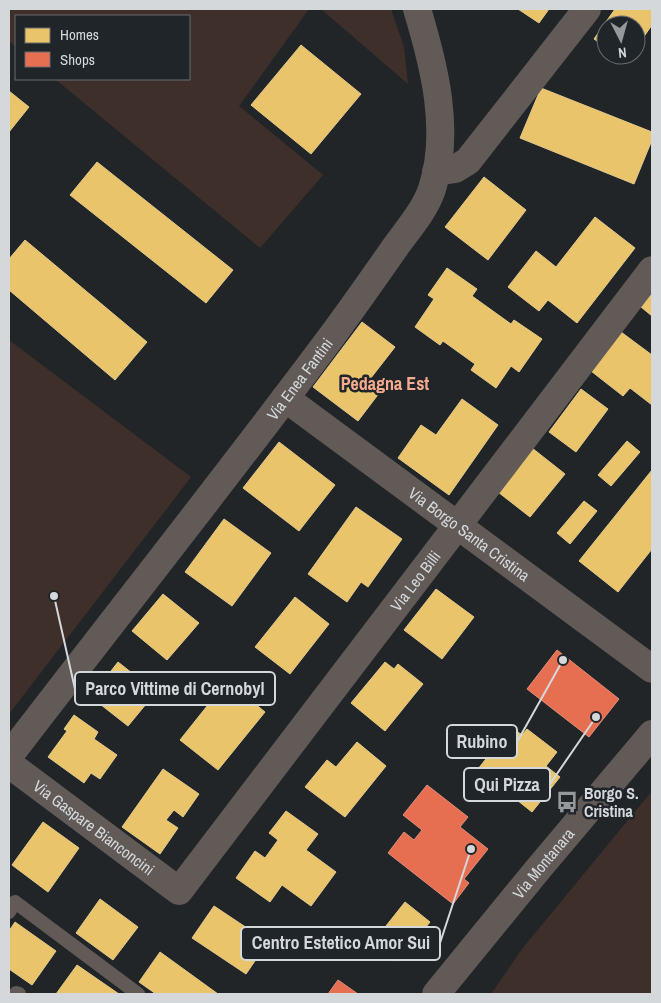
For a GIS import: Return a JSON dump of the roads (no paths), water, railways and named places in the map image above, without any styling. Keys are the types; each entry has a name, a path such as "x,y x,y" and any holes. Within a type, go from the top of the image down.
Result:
{"main road":[{"name":"Via Montanara","path":"436,994 652,734"}],"street":[{"name":"Via Enea Fantini","path":"9,756 286,398 340,326 427,202 440,154 440,118 435,80 417,9"},
{"path":"436,172 455,169 468,161 588,9"},
{"name":"Via Leo Billi","path":"179,890 652,270"},
{"name":"Via Borgo Santa Cristina","path":"286,398 652,669"},
{"name":"Via Gaspare Bianconcini","path":"9,764 179,890"}],"lane":[{"path":"9,912 15,902 138,994"}],"place":[{"name":"Parco Vittime di Cernobyl","path":"54,596"},
{"name":"Rubino","path":"563,660"},
{"name":"Qui Pizza","path":"596,717"},
{"name":"Borgo S. Cristina","path":"567,802"},
{"name":"Centro Estetico Amor Sui","path":"471,849"}],"district":[{"name":"Pedagna Est","path":"385,383"}]}
